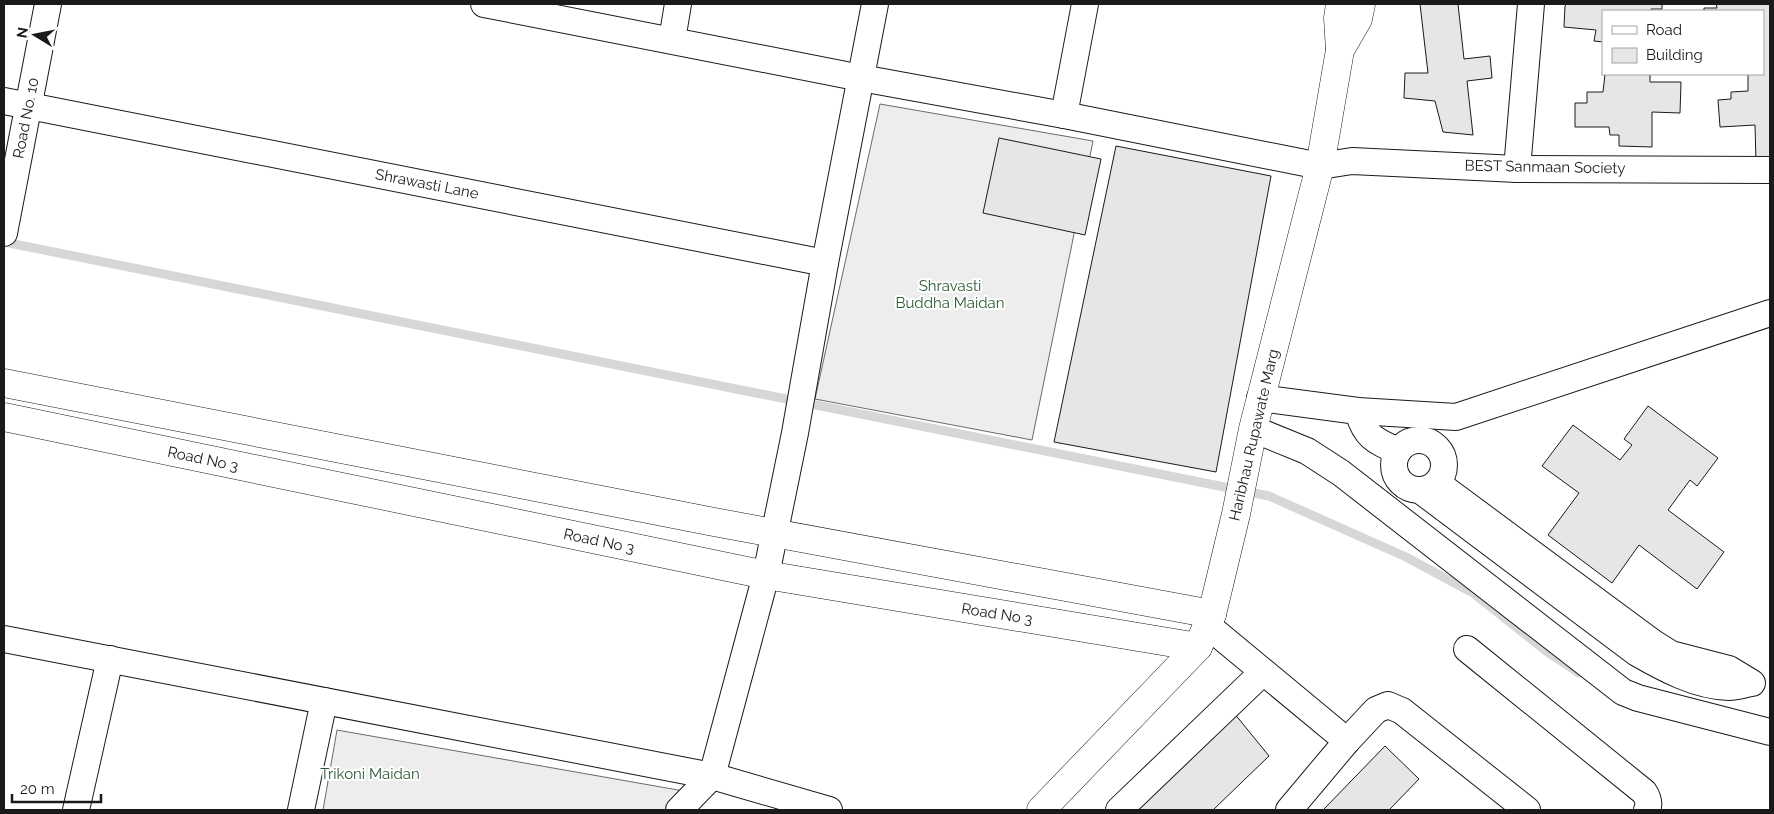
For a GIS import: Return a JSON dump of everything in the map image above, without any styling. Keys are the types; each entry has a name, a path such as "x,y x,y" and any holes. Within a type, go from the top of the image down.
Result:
{"street":[{"name":"Road No. 10","path":"4,232 48,4"},
{"path":"484,4 1320,166"},
{"path":"672,40 678,4"},
{"path":"679,810 712,776 766,575 795,434 825,263 875,4"},
{"path":"1064,115 1085,4"},
{"path":"1340,4 1338,18 1340,50"},
{"name":"Haribhau Rupawate Marg","path":"1206,628 1236,514 1260,398 1320,166 1340,50 1358,19 1361,4"},
{"path":"1517,168 1531,4"},
{"name":"Shrawasti Lane","path":"4,100 825,263"},
{"name":"BEST Sanmaan Society","path":"1320,166 1352,161 1517,168 1770,170"},
{"path":"1260,398 1358,411 1456,417 1770,313"},
{"path":"4,383 774,533 1206,628 1347,741"},
{"path":"1358,411 1361,424 1368,434 1375,440 1398,451"},
{"name":"Road No 3","path":"4,417 766,575 1206,628"},
{"path":"1417,533 1432,492 1443,472 1443,456 1456,417"},
{"path":"1253,429 1307,452 1341,474 1623,692 1638,698 1770,732"},
{"path":"1443,456 1439,448 1433,444 1418,440 1411,441 1398,451 1394,466 1396,474 1405,486 1432,492 1671,654 1729,670 1761,684"},
{"path":"1041,810 1206,628"},
{"path":"4,639 712,776 829,810"},
{"path":"1467,649 1644,792 1648,798 1649,805 1647,810"},
{"path":"76,810 110,659"},
{"path":"1119,810 1263,672"},
{"path":"301,810 324,701"},
{"path":"1289,810 1347,741 1376,710 1388,705 1402,711 1527,810"}],"shaded area":[{"name":"Shravasti Buddha Maidan","path":"880,104 1093,141 1032,440 815,399"},
{"name":"Trikoni Maidan","path":"337,730 695,793 670,810 323,810"}],"building":[{"path":"1420,4 1458,4 1464,59 1490,56 1492,78 1467,81 1473,135 1443,132 1435,101 1404,98 1405,73 1428,73"},
{"path":"1567,4 1662,4 1662,9 1602,10 1602,42 1594,41 1596,30 1564,27 1565,6"},
{"path":"1716,4 1770,4 1770,162 1756,163 1755,125 1720,127 1718,100 1731,99 1731,92 1748,91 1748,75 1764,75 1764,10 1704,10 1704,8 1717,8"},
{"path":"1605,75 1650,75 1650,82 1681,82 1680,113 1652,112 1652,147 1619,146 1619,135 1610,135 1609,127 1575,127 1575,103 1587,103 1587,92 1603,92"},
{"path":"999,138 1101,159 1085,235 983,213"},
{"path":"1116,146 1271,176 1216,472 1054,442"},
{"path":"1648,406 1718,458 1697,486 1690,480 1668,510 1724,552 1697,589 1639,545 1612,583 1548,535 1579,493 1542,466 1573,425 1620,460 1632,445 1624,439"},
{"path":"1234,713 1269,756 1213,810 1132,810"},
{"path":"1385,746 1419,779 1389,810 1323,810"}],"waterway":[{"path":"4,242 1269,496 1406,557 1473,593 1546,651 1579,673"}]}
